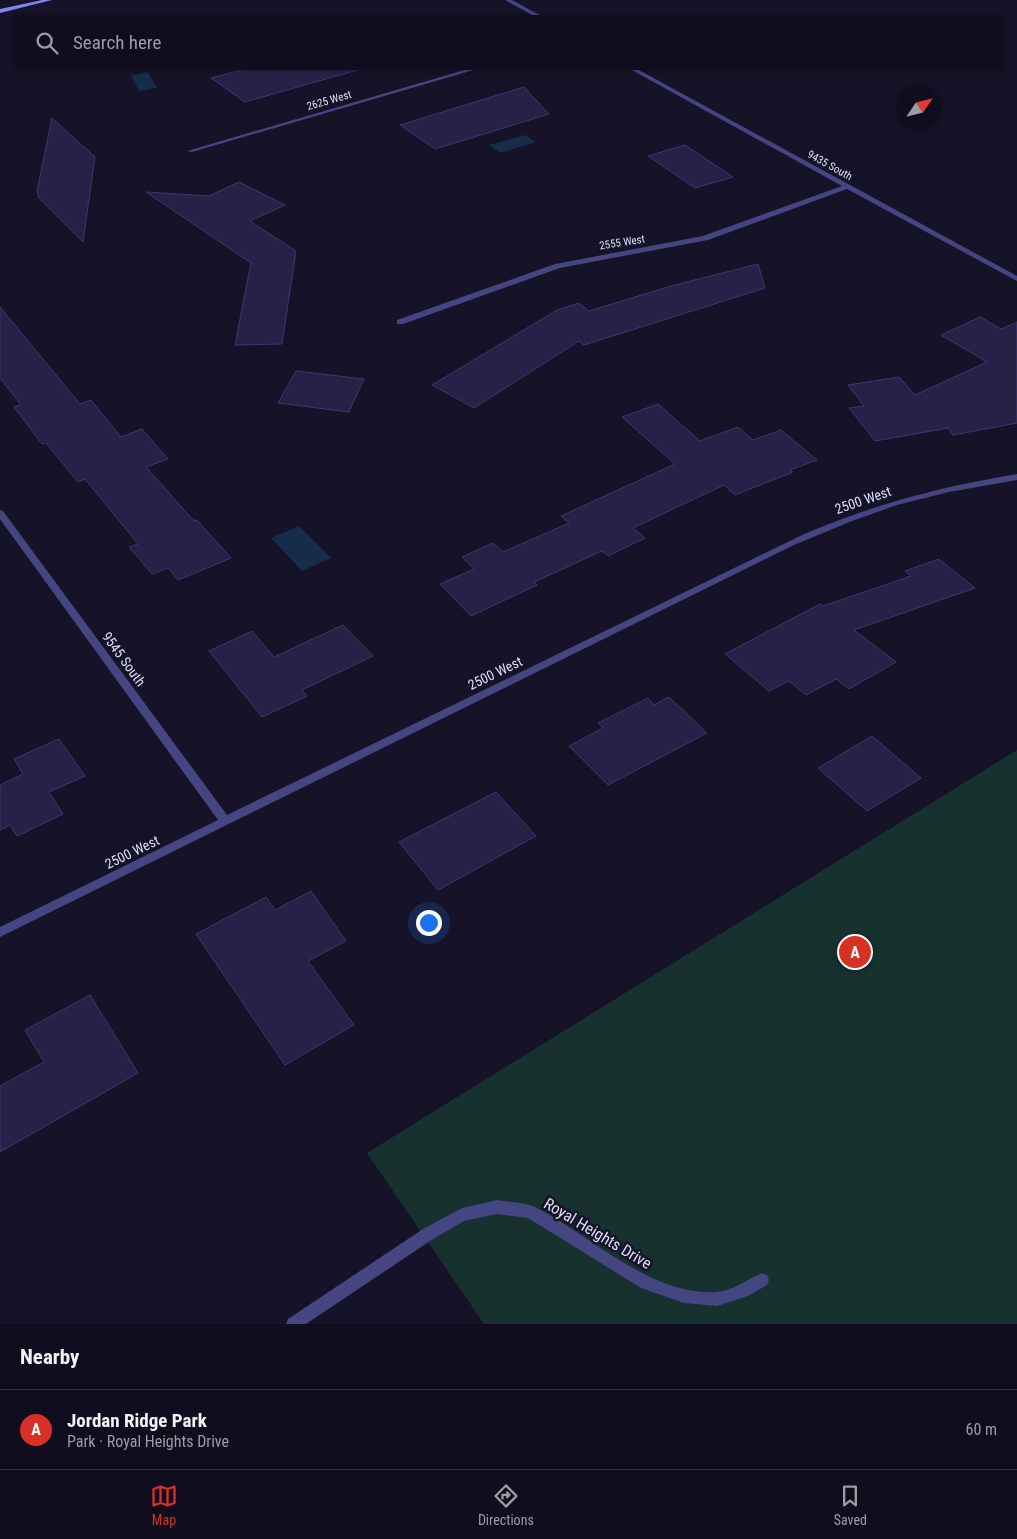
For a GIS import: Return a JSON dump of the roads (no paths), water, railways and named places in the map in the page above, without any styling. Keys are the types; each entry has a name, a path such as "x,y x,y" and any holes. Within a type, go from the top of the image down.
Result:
{"main road":[{"path":"0,11 49,0"}],"street":[{"path":"508,0 536,15"},
{"name":"2625 West","path":"190,150 470,70"},
{"name":"9435 South","path":"635,70 1017,279"},
{"name":"2555 West","path":"400,322 558,266 595,257 705,238 848,186"},
{"name":"2500 West","path":"0,932 791,543 851,517 909,499 967,485 1017,477"},
{"name":"9545 South","path":"0,513 226,822"},
{"name":"Royal Heights Drive","path":"293,1324 428,1234 462,1215 497,1207 530,1212 646,1283 684,1296 717,1299 743,1291 762,1280"}],"water":[{"path":"148,72 157,88 139,91 131,75"},
{"path":"525,135 536,142 500,153 489,145"},
{"path":"299,526 331,558 302,571 271,538"}],"place":[{"name":"Jordan Ridge Park","path":"855,952"}]}
